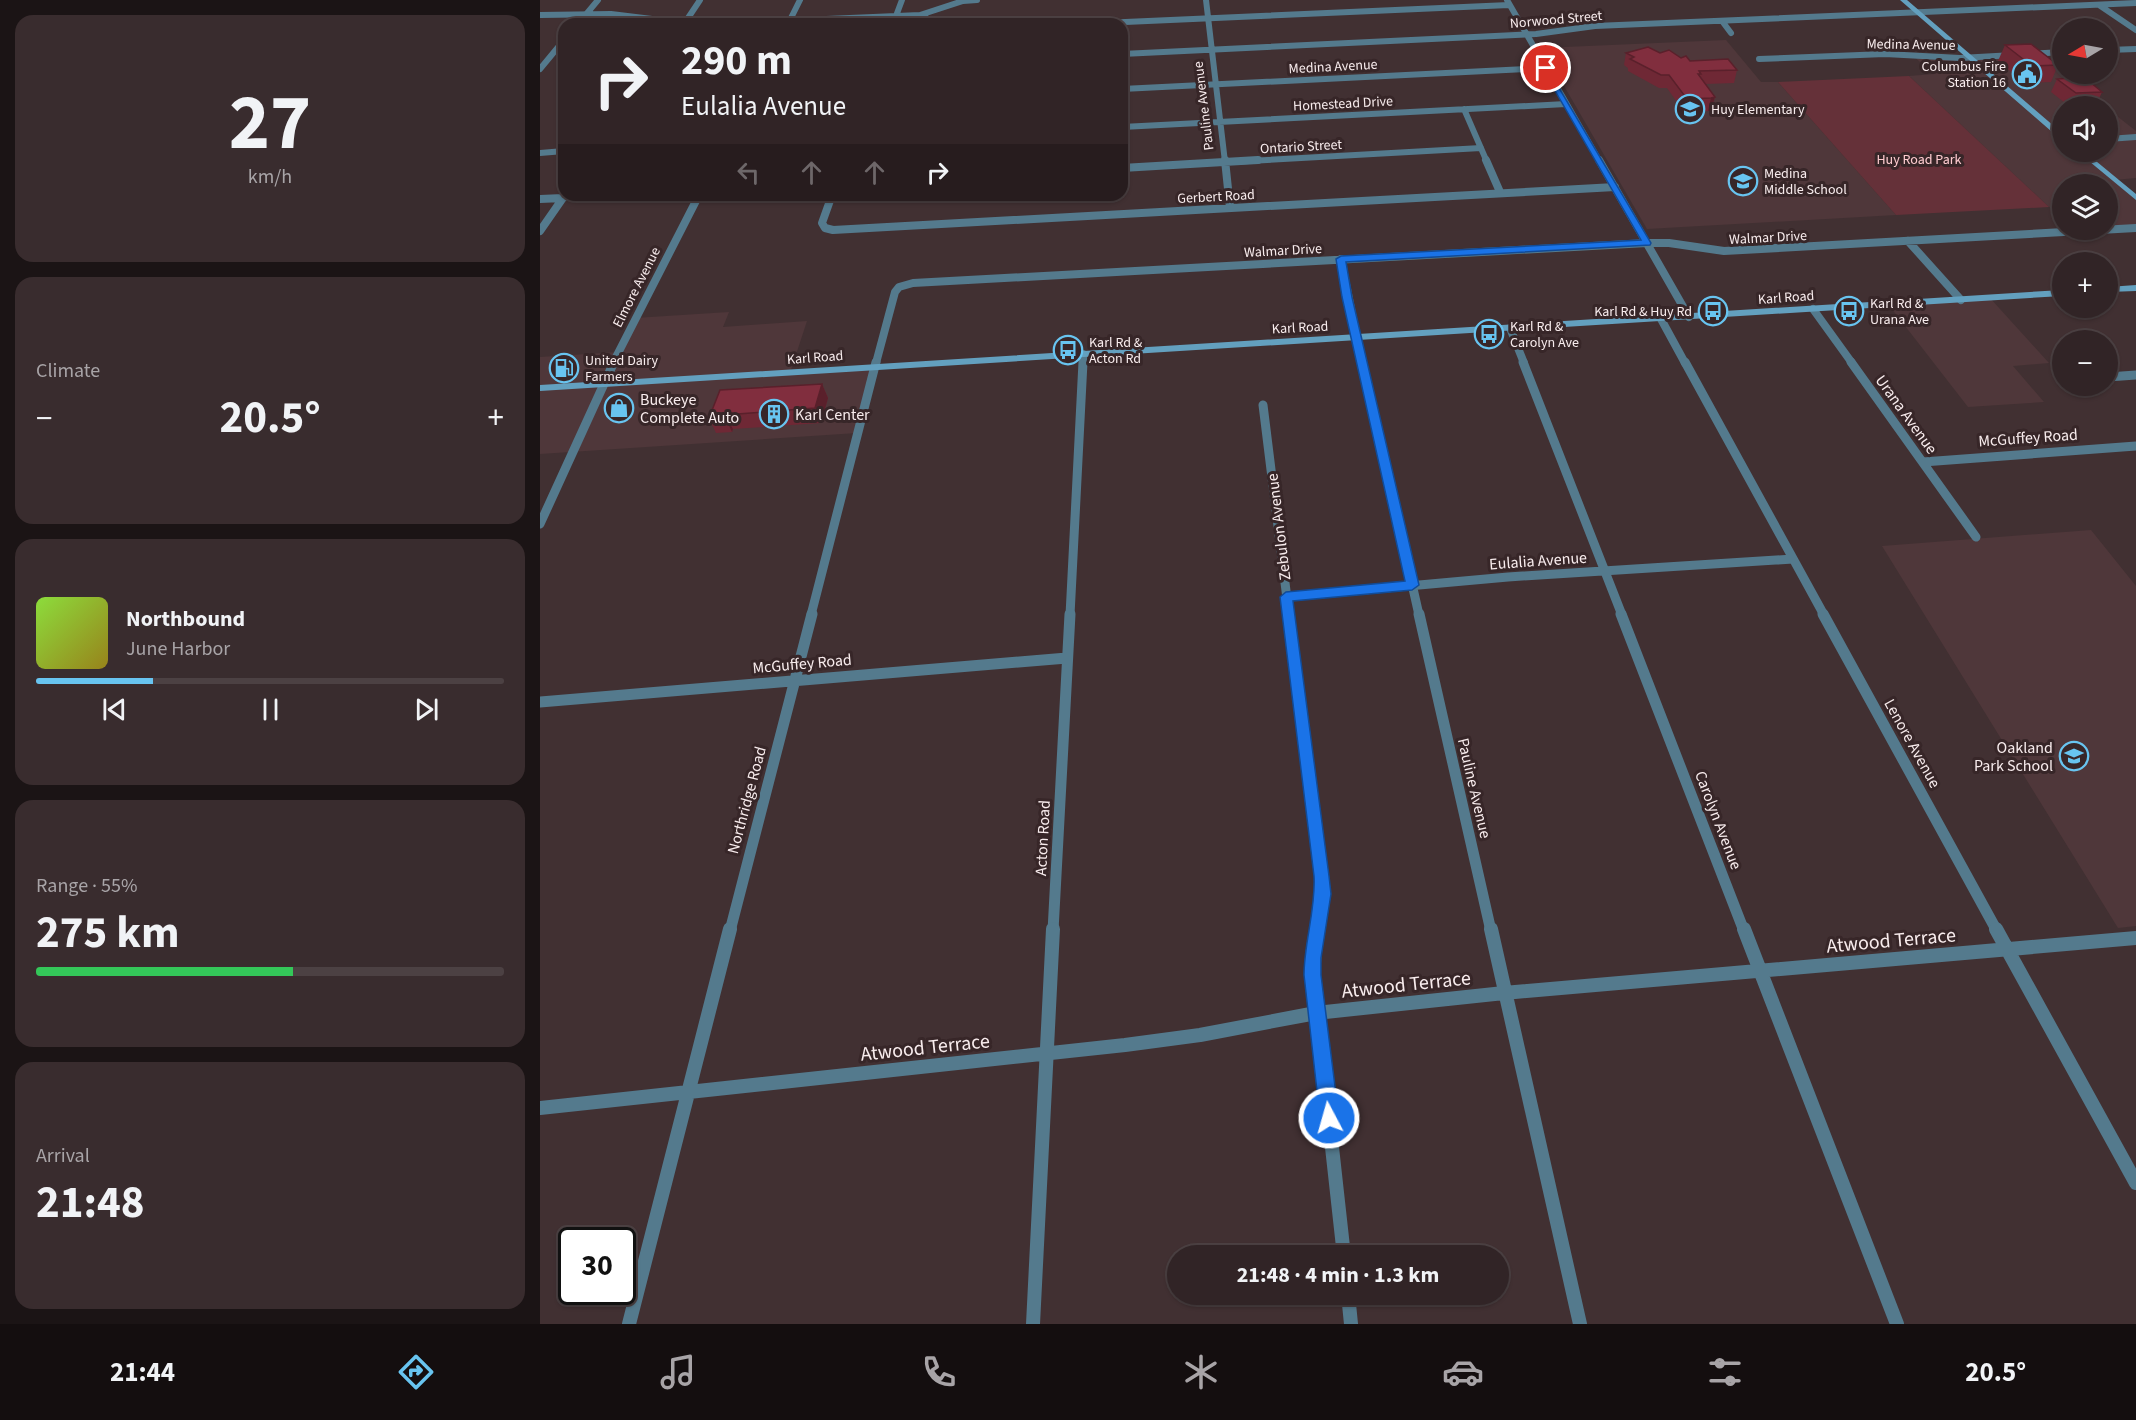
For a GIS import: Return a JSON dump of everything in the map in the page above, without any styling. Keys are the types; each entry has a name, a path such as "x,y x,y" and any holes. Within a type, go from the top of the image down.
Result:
{"main road":[{"path":"1903,0 2052,127"},
{"path":"2093,162 2136,198"},
{"path":"2118,289 2136,288"},
{"name":"Karl Road","path":"540,388 2052,294"}],"street":[{"path":"583,18 598,0"},
{"path":"688,18 700,0"},
{"path":"791,18 800,0"},
{"path":"896,16 902,0"},
{"path":"860,18 920,15 977,0"},
{"name":"Pauline Avenue","path":"1206,0 1230,208"},
{"path":"2092,0 2136,30"},
{"path":"1128,22 1508,2 1689,317"},
{"name":"Norwood Street","path":"1128,54 1527,35 1595,26 2136,3"},
{"path":"540,15 587,13 646,18"},
{"path":"920,15 926,18"},
{"path":"1722,21 1731,33"},
{"path":"540,69 558,47"},
{"path":"2118,50 2136,49"},
{"name":"Medina Avenue","path":"1759,59 1885,54 1970,57 2052,53"},
{"name":"Medina Avenue","path":"1128,88 1546,68"},
{"name":"Homestead Drive","path":"1128,127 1566,104"},
{"path":"1464,109 1500,192"},
{"path":"2118,138 2136,137"},
{"name":"Ontario Street","path":"1128,168 1481,148"},
{"path":"540,153 558,152"},
{"name":"Gerbert Road","path":"830,201 822,223 825,228 842,230 1616,187"},
{"path":"540,199 558,197"},
{"path":"540,231 561,201"},
{"name":"Elmore Avenue","path":"540,524 580,442 603,384 696,201"},
{"name":"Walmar Drive","path":"900,287 913,283 1647,243 1724,251 2136,228"},
{"path":"1908,241 1961,300"},
{"name":"Pauline Avenue","path":"1341,259 1412,585 1580,1324"},
{"name":"Northridge Road","path":"629,1324 875,367 895,292 900,287"},
{"name":"Urana Avenue","path":"1813,309 1976,537"},
{"name":"Lenore Avenue","path":"1661,319 2136,1183"},
{"name":"Carolyn Avenue","path":"1510,328 1898,1324"},
{"name":"Acton Road","path":"1033,1324 1083,354"},
{"path":"2118,376 2136,375"},
{"name":"Zebulon Avenue","path":"1263,405 1322,876 1323,894 1313,958 1316,1013 1343,1245"},
{"name":"McGuffey Road","path":"1923,462 2136,446"},
{"name":"Eulalia Avenue","path":"1286,597 1412,585 1793,559"},
{"name":"McGuffey Road","path":"540,702 1067,658"},
{"name":"Atwood Terrace","path":"540,1108 1200,1035 1316,1013 1504,993 2136,938"},
{"path":"1349,1305 1351,1324"}],"shaded area":[{"path":"1726,40 1761,82 1778,82 1896,215 1647,229 1542,48"},
{"path":"2037,54 2052,66 2052,84 2076,84 2091,96 2052,96 2052,162 2118,162 2118,117 2136,131 2136,178 2118,180 2118,174 2052,174 2052,207 2049,207 1909,76 1934,74 1912,55 1936,58"},
{"path":"2118,183 2136,199 2136,228 2118,229"},
{"path":"1990,298 2049,363 2013,366 2044,402 1968,407 1888,304"},
{"path":"729,312 723,327 807,321 790,373 876,367 857,433 540,454 540,357 618,352 635,318"},
{"name":"Oakland Park School","path":"2091,530 2136,586 2136,926 2118,928 1882,546"}],"green space":[{"name":"Huy Road Park","path":"1909,76 2049,207 1896,215 1778,82"}],"building":[{"path":"2031,44 2052,60 2052,65 2032,66 2005,45"},
{"path":"1648,47 1660,53 1669,50 1681,58 1686,56 1690,61 1728,59 1737,70 1699,71 1701,74 1698,74 1715,97 1687,99 1669,75 1661,75 1630,59 1634,57 1626,53"},
{"path":"2064,84 2092,84 2102,92 2076,93"},
{"path":"822,384 815,408 709,418 720,390"}],"place":[{"name":"Columbus Fire Station 16","path":"2027,74"},
{"name":"Huy Elementary","path":"1690,109"},
{"name":"Medina Middle School","path":"1743,181"},
{"name":"Karl Rd & Huy Rd","path":"1713,311"},
{"name":"Karl Rd & Urana Ave","path":"1849,311"},
{"name":"Karl Rd & Carolyn Ave","path":"1489,334"},
{"name":"Karl Rd & Acton Rd","path":"1068,350"},
{"name":"United Dairy Farmers","path":"564,368"},
{"name":"Buckeye Complete Auto","path":"619,408"},
{"name":"Karl Center","path":"774,414"},
{"name":"Oakland Park School","path":"2074,756"}],"route":[{"path":"1329,1118 1313,975 1313,958 1323,894 1322,876 1286,597 1412,585 1347,297 1341,259 1647,243 1546,68"}]}
